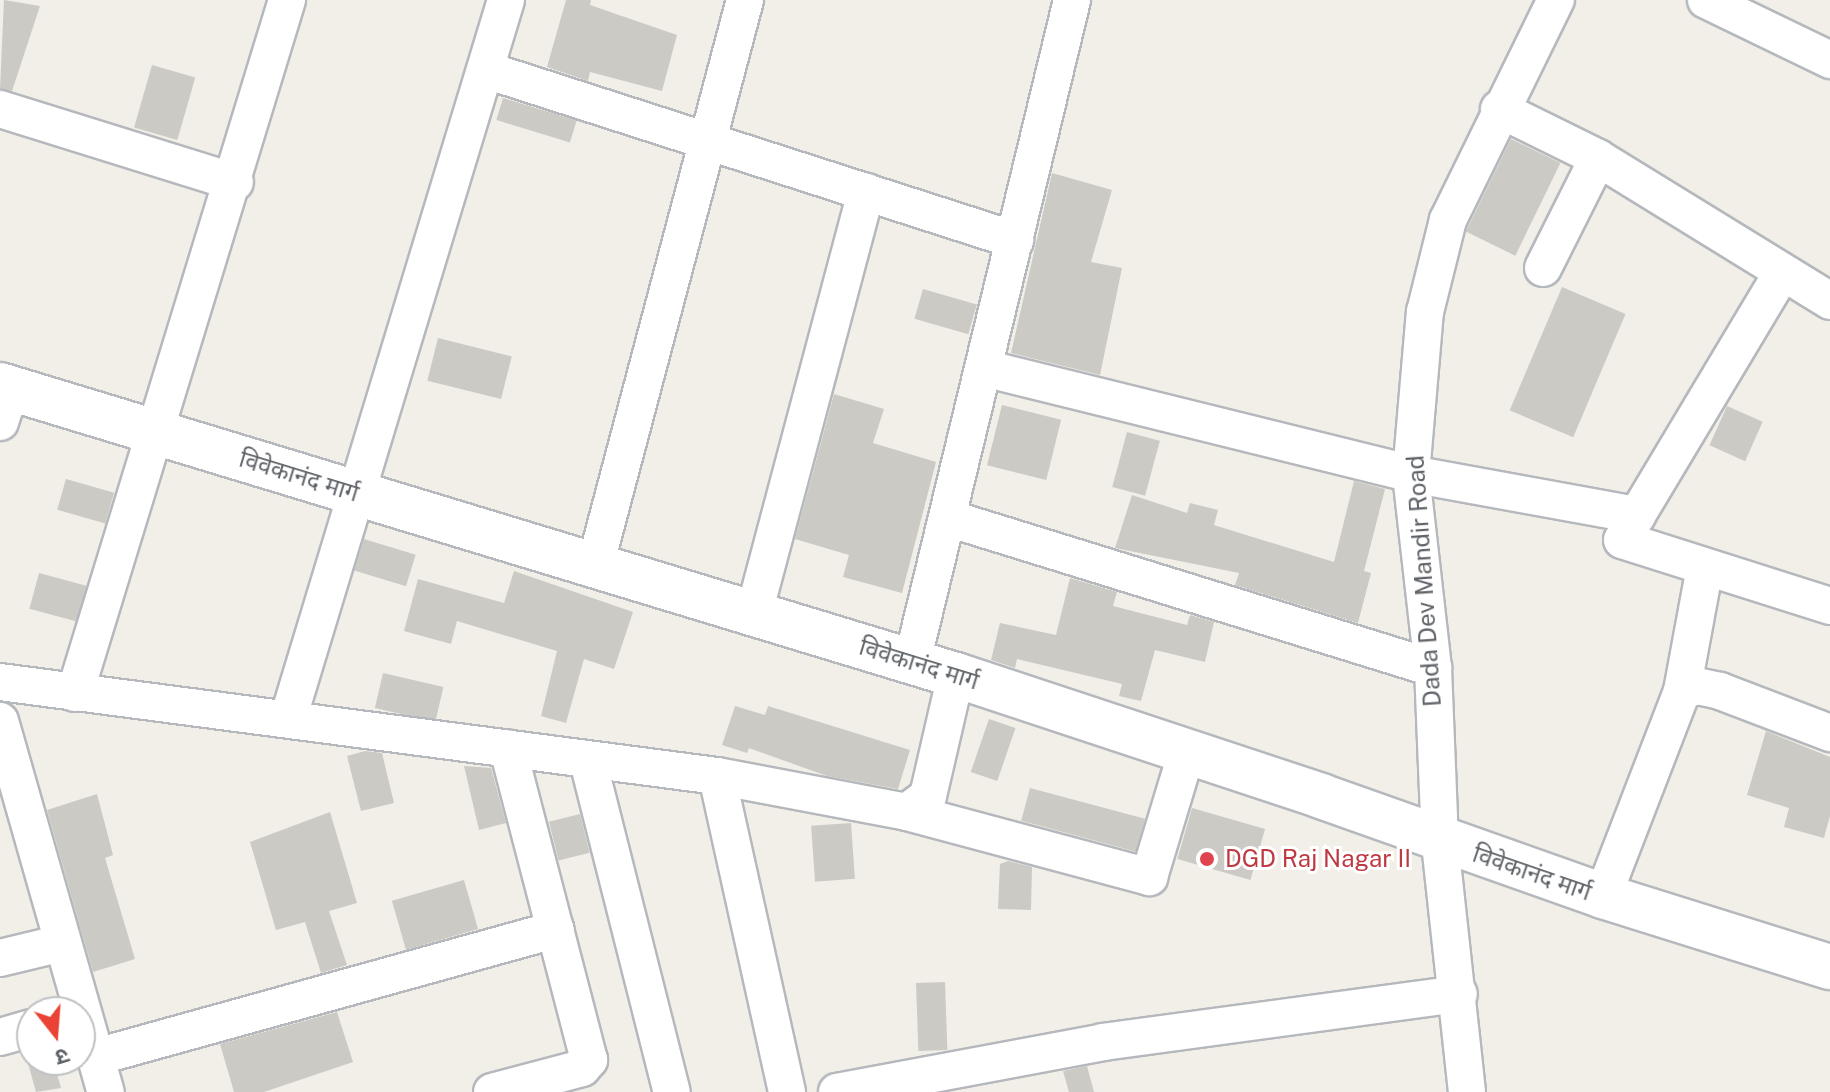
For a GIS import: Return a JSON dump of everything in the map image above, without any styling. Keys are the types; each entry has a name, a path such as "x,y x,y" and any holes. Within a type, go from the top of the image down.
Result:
{"street":[{"path":"75,693 235,182 287,0"},
{"path":"288,719 359,494 506,0"},
{"path":"595,566 705,137 745,0"},
{"path":"912,662 1072,0"},
{"name":"Dada Dev Mandir Road","path":"1467,1092 1459,994 1440,842 1433,668 1411,474 1425,312 1448,220 1499,109 1556,0"},
{"path":"1706,0 1830,60"},
{"path":"486,70 705,137 1015,240"},
{"path":"0,109 235,182"},
{"path":"1499,109 1598,158 1830,301"},
{"path":"1543,268 1598,158"},
{"path":"754,613 866,192"},
{"path":"1782,273 1622,540 1830,606"},
{"path":"984,368 1411,474 1637,515"},
{"name":"विवेकानंद मार्ग","path":"4,399 157,433 956,675 1187,751 1440,842 1830,967"},
{"path":"948,518 1433,668"},
{"path":"1603,896 1682,691 1705,567"},
{"path":"907,812 928,796 956,675"},
{"path":"0,682 717,776 907,812 1149,877 1187,751"},
{"path":"1682,691 1697,686 1720,691 1830,733"},
{"path":"0,721 14,820 62,943 77,996"},
{"path":"492,1092 582,1068 589,1060 508,748"},
{"path":"588,761 672,1092"},
{"path":"717,776 787,1092"},
{"path":"98,1082 556,929"},
{"path":"0,958 62,943"},
{"path":"837,1092 1103,1042 1459,994"}],"building":[{"path":"4,0 40,6 12,91 0,89"},
{"path":"566,0 591,0 590,5 677,35 662,91 590,72 588,81 547,67"},
{"path":"152,65 195,77 177,140 134,127"},
{"path":"503,98 577,121 570,143 496,120"},
{"path":"1511,139 1560,163 1515,256 1466,232"},
{"path":"1052,173 1112,190 1091,262 1122,268 1100,375 1011,353"},
{"path":"1562,287 1626,314 1573,437 1510,410"},
{"path":"923,289 977,304 968,334 914,319"},
{"path":"438,338 512,356 501,399 427,381"},
{"path":"834,394 884,409 873,443 936,462 902,593 843,577 849,555 795,539"},
{"path":"1002,405 1061,420 1046,480 987,465"},
{"path":"1727,406 1763,422 1745,461 1710,445"},
{"path":"1127,432 1160,441 1145,496 1112,487"},
{"path":"66,479 114,493 105,524 57,510"},
{"path":"1354,481 1385,489 1364,571 1371,573 1358,623 1235,585 1239,573 1115,548 1132,495 1187,513 1190,503 1218,510 1214,525 1334,562"},
{"path":"364,539 416,555 406,586 354,571"},
{"path":"514,571 633,612 614,669 584,659 566,723 541,716 557,651 457,621 451,644 404,631 418,579 504,603"},
{"path":"39,573 86,586 77,621 29,609"},
{"path":"1070,578 1117,592 1113,606 1187,625 1190,615 1214,622 1205,662 1155,650 1141,701 1119,696 1122,684 1017,659 1015,668 991,660 1000,623 1056,635"},
{"path":"383,673 443,687 435,722 375,708"},
{"path":"735,706 765,715 768,706 910,750 898,789 827,776 749,748 747,753 722,745"},
{"path":"989,719 1015,728 997,781 971,772"},
{"path":"1766,731 1830,757 1830,816 1824,838 1784,827 1789,808 1747,795"},
{"path":"365,751 382,753 394,803 361,811 347,756"},
{"path":"464,766 491,768 506,823 479,830"},
{"path":"1030,788 1145,819 1136,852 1021,821"},
{"path":"97,794 113,855 105,858 135,959 93,972 47,810"},
{"path":"1192,808 1265,829 1250,880 1177,859"},
{"path":"330,812 357,903 329,911 347,965 321,973 305,922 276,930 250,842"},
{"path":"580,814 590,853 559,861 549,822"},
{"path":"851,823 855,879 815,882 811,826"},
{"path":"1008,861 1032,867 1031,910 998,909 1000,864"},
{"path":"464,880 478,929 406,950 392,901"},
{"path":"945,982 947,1050 918,1051 916,983"},
{"path":"337,1012 353,1062 264,1092 234,1092 220,1044"},
{"path":"1087,1066 1094,1092 1069,1092 1063,1071"},
{"path":"32,1076 58,1076 61,1088 36,1092"}],"place":[{"name":"DGD Raj Nagar II","path":"1207,859"}]}
